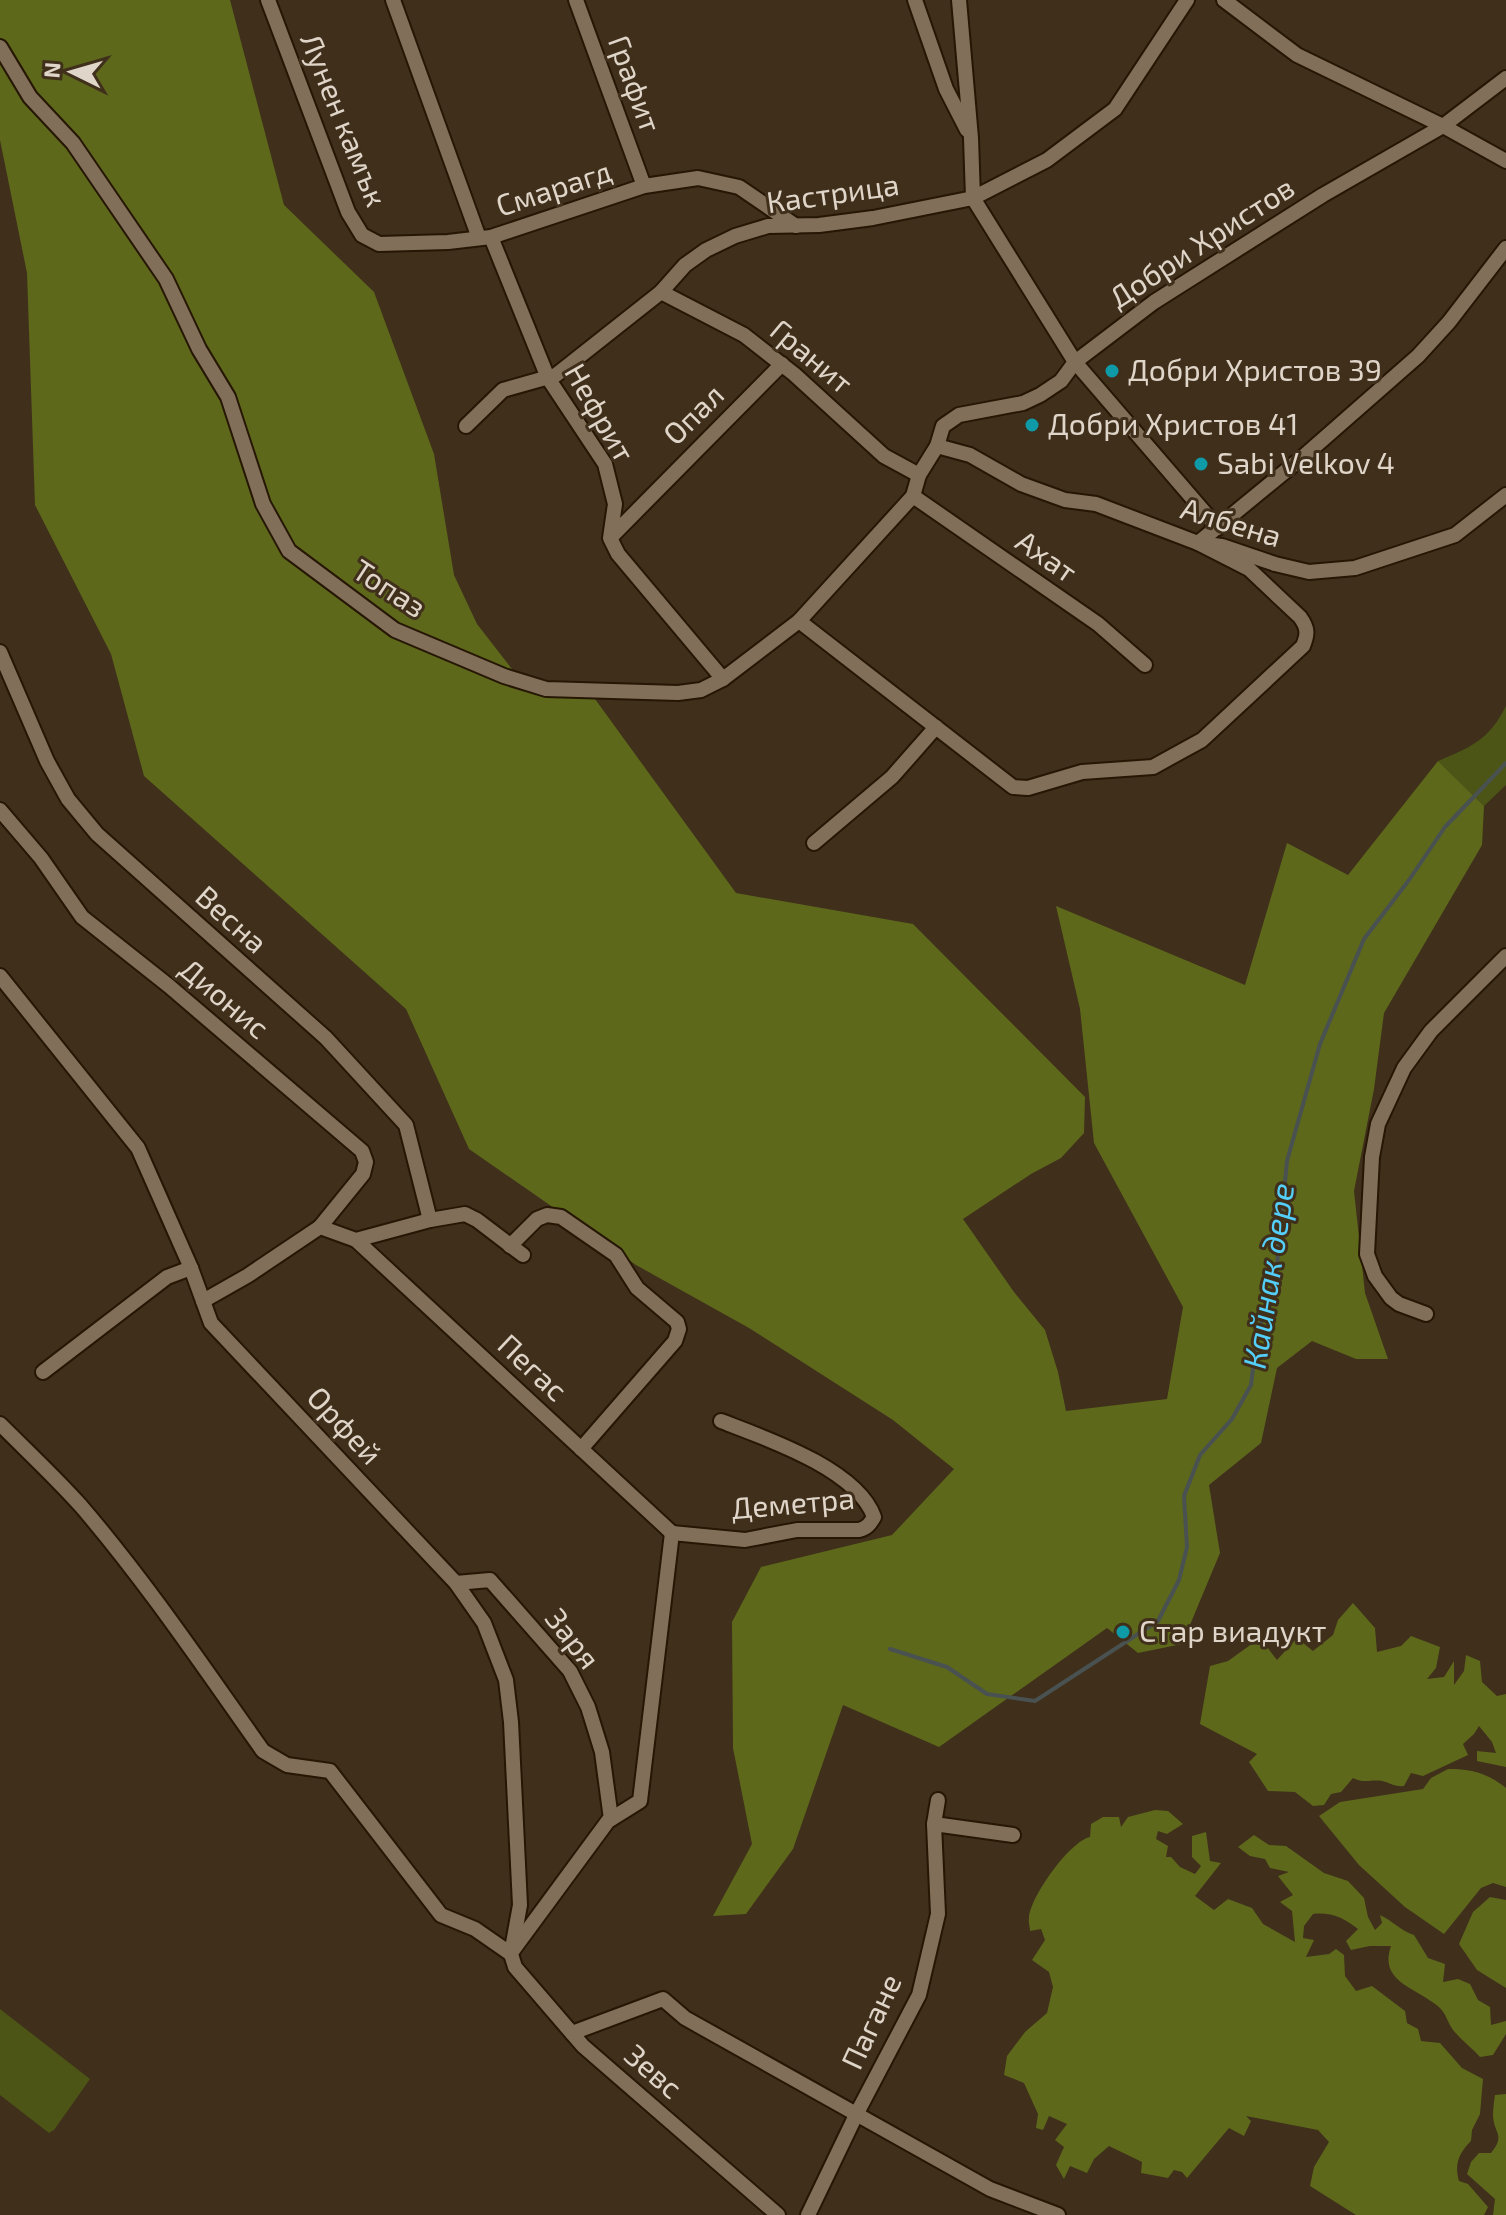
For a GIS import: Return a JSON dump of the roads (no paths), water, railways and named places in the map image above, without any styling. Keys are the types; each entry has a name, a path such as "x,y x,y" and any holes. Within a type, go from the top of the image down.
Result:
{"street":[{"name":"Лунен камък","path":"268,0 348,212 362,235 379,244 485,238"},
{"name":"Нефрит","path":"393,0 485,238 548,378 605,464 615,504 610,538"},
{"name":"Графит","path":"576,0 644,186"},
{"path":"915,0 946,89 971,138"},
{"path":"959,0 973,198 1075,362 1218,528"},
{"name":"Кастрица","path":"466,426 503,390 556,375 661,292 685,265 726,241 768,226 796,227 873,218 973,198 1047,160 1115,109 1187,0"},
{"path":"1224,0 1297,55 1443,126 1506,161"},
{"name":"Топаз","path":"0,47 30,97 73,143 166,279 199,349 228,397 263,504 289,551 395,630 504,676 546,689 678,693 701,690 723,679 799,621 913,496 919,475 937,446"},
{"name":"Добри Христов","path":"937,446 943,426 959,415 1023,403 1061,381 1075,362 1154,302 1323,195 1443,126 1506,78"},
{"name":"Смарагд","path":"485,238 644,186 698,178 739,187 796,227"},
{"path":"799,621 1013,787 1028,788 1082,772 1153,767 1202,740 1303,646 1308,635 1300,617 1249,569 1198,543 1418,356 1449,322 1506,248"},
{"name":"Гранит","path":"661,292 744,335 782,364 884,456 919,475"},
{"name":"Опал","path":"610,538 782,364"},
{"name":"Албена","path":"937,446 970,455 1021,484 1065,500 1096,504 1198,543 1222,546 1309,572 1355,568 1455,535 1506,495"},
{"name":"Ахат","path":"913,496 1098,624 1145,665"},
{"path":"610,538 618,554 723,679"},
{"name":"Весна","path":"0,652 47,761 68,799 97,834 326,1038 406,1125 430,1220"},
{"path":"814,843 892,777 936,727"},
{"name":"Дионис","path":"0,810 41,858 82,917 169,986 362,1151 366,1162 363,1174 320,1227 203,1301"},
{"path":"1426,1314 1391,1298 1375,1276 1367,1254 1372,1157 1378,1124 1404,1068 1431,1031 1506,956"},
{"name":"Орфей","path":"0,976 138,1148 191,1268 211,1323 456,1583 484,1623 506,1680 511,1722 520,1905 511,1954"},
{"path":"320,1227 356,1240 465,1214 523,1255"},
{"path":"510,1246 537,1219 547,1215 561,1217 616,1255 637,1288 677,1322 679,1329 675,1341 581,1449"},
{"name":"Пегас","path":"356,1240 672,1533"},
{"path":"43,1372 167,1277 191,1268"},
{"name":"Деметра","path":"672,1533 745,1540 797,1530 859,1530 866,1528 874,1517 852,1485 788,1446 721,1421"},
{"path":"0,1424 30,1450 91,1519 156,1601 263,1751 287,1765 330,1771 441,1915 475,1929 511,1954 611,1819 640,1801 672,1533"},
{"name":"Заря","path":"456,1583 490,1580 570,1671 588,1707 602,1752 611,1819"},
{"name":"Пагане","path":"808,2215 919,1995 938,1914 934,1824 938,1800"},
{"path":"934,1824 1013,1835"},
{"name":"Зевс","path":"511,1954 515,1967 583,2046 778,2215"},
{"path":"572,2033 663,1999 685,2018 990,2189 1058,2215"}],"waterway":[{"name":"Кайнак дере","path":"890,1649 947,1667 987,1694 1035,1701 1158,1621 1179,1580 1187,1547 1184,1496 1200,1455 1232,1419 1251,1385 1257,1336 1276,1275 1287,1161 1320,1044 1364,939 1445,827 1506,763"}],"place":[{"name":"Добри Христов 39","path":"1112,371"},
{"name":"Добри Христов 41","path":"1032,425"},
{"name":"Sabi Velkov 4","path":"1201,464"},
{"name":"Стар виадукт","path":"1123,1632"}]}
